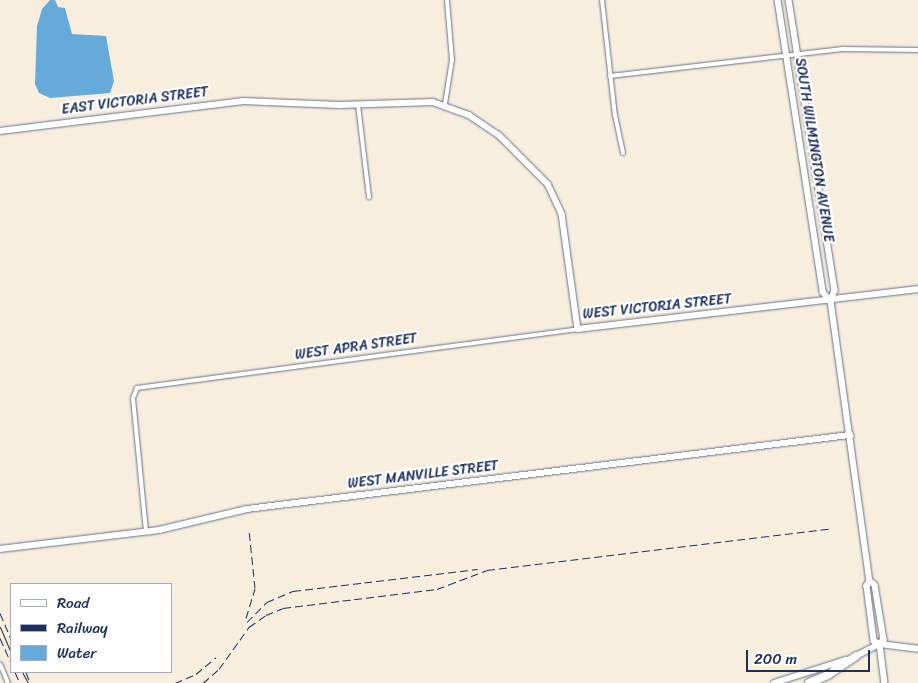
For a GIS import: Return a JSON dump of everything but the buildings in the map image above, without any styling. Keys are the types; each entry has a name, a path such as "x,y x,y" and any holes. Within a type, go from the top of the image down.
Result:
{"highway":[{"path":"809,683 856,656"}],"street":[{"path":"445,104 452,60 447,0"},
{"path":"602,0 610,76 623,153"},
{"name":"SOUTH WILMINGTON AVENUE","path":"778,0 823,292 831,301"},
{"name":"SOUTH WILMINGTON AVENUE","path":"789,0 834,290 831,301 870,581 875,585 884,640 880,644 885,683"},
{"path":"610,76 787,58 842,49 918,50"},
{"name":"WEST VICTORIA STREET","path":"274,102 358,105 420,100 445,104 469,115 499,135 548,184 562,214 578,329 831,301 918,289"},
{"name":"EAST VICTORIA STREET","path":"0,131 220,103 274,102"},
{"path":"358,105 369,197"},
{"name":"WEST APRA STREET","path":"146,531 133,398 137,388 578,329"},
{"name":"WEST MANVILLE STREET","path":"0,549 146,531 247,509 850,435"},
{"path":"774,683 807,675 856,656 880,644 918,649"},
{"path":"0,664 8,683"}],"water":[{"path":"50,0 55,0 58,7 65,8 72,34 106,36 114,81 110,93 50,98 39,93 35,84 37,26 42,9"}],"tram line":[{"path":"0,627 10,651"},
{"path":"23,673 28,683"}],"railway":[{"path":"203,683 219,669 249,627 266,615 283,608 437,589 487,570 832,528"},
{"path":"246,618 255,588 249,530"},
{"path":"247,622 267,602 293,591 478,569"},
{"path":"0,613 10,637"},
{"path":"0,638 10,661"},
{"path":"175,683 196,674 216,657"},
{"path":"15,673 20,683"},
{"path":"26,673 30,683"}]}
